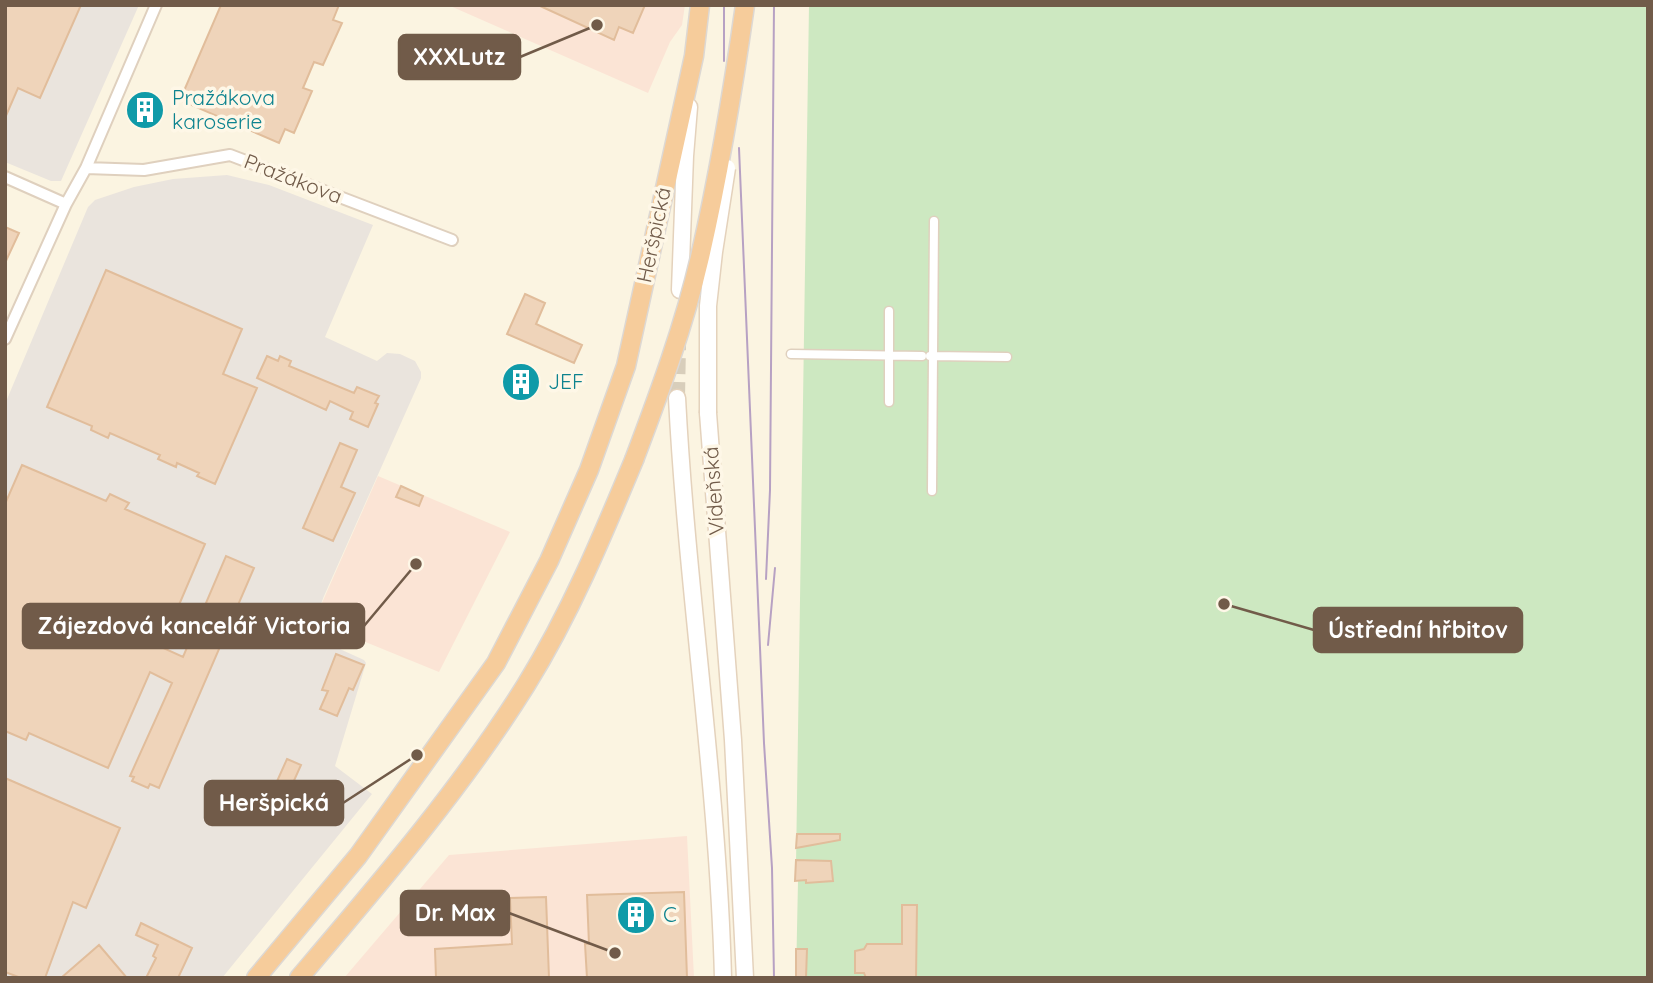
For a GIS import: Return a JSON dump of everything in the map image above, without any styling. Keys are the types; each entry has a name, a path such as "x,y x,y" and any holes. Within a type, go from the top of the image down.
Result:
{"highway":[{"path":"694,56 700,5"},
{"name":"Vídeňská","path":"732,102 745,5"},
{"name":"Heršpická","path":"256,978 358,856 496,663 549,561 589,470 626,366 694,56"},
{"path":"299,978 388,875 498,728 520,694 583,579 634,460 663,382 699,260 732,102"}],"main road":[{"path":"680,290 685,156 694,56"},
{"name":"Vídeňská","path":"732,102 729,151 713,252 708,306 708,413 733,740 745,978"},
{"name":"Vídeňská","path":"677,398 682,495 716,825 723,978"}],"street":[{"path":"5,338 66,204 86,168 156,5"},
{"name":"Pražákova","path":"86,168 144,170 230,155 452,240"},
{"path":"5,177 66,204"},
{"path":"932,491 927,356 934,221"},
{"path":"889,402 890,310"},
{"path":"791,354 1007,357"}],"shaded area":[{"path":"5,5 139,5 61,181 51,181 5,162"},
{"path":"448,5 685,5 682,25 670,42 648,93"},
{"path":"227,175 269,185 373,225 325,337 377,361 387,353 400,354 415,361 421,372 421,378 309,635 366,663 335,766 372,794 222,978 5,978 5,404 88,207 95,200 134,187 173,179"},
{"path":"378,476 510,532 439,672 314,621"},
{"path":"687,836 694,978 344,978 449,855"}],"green space":[{"path":"809,5 1648,5 1648,978 796,978 798,881 795,881"}],"building":[{"path":"5,5 81,5 40,98 18,88 5,118"},
{"path":"221,5 339,5 333,20 342,23 323,65 314,62 303,88 312,91 294,133 285,129 279,143 180,100"},
{"path":"538,5 645,5 633,33 619,27 614,40"},
{"path":"5,227 19,233 5,263"},
{"path":"106,270 242,329 223,374 257,388 215,484 177,463 176,467 158,459 160,455 110,433 108,438 91,430 92,426 47,407"},
{"path":"525,294 545,303 536,324 582,345 574,363 507,334"},
{"path":"267,356 278,361 280,356 291,361 289,366 354,393 357,387 379,396 368,427 350,419 353,412 330,401 326,410 257,378"},
{"name":"JEF","path":"513,370 535,381 528,394 507,383"},
{"path":"340,443 357,450 341,487 355,493 333,541 303,528"},
{"path":"22,465 106,501 110,494 129,503 125,509 205,544 161,647 183,657 226,556 254,568 159,788 150,784 148,788 132,781 134,777 130,776 172,683 150,672 108,768 29,733 26,740 5,731 5,504"},
{"path":"401,486 423,496 419,506 396,497"},
{"path":"336,654 364,665 353,690 349,688 337,716 320,709 328,691 322,690"},
{"path":"287,759 301,765 288,794 274,788"},
{"path":"5,778 120,828 86,908 73,902 45,978 21,978 5,972"},
{"path":"797,834 840,834 840,840 796,848"},
{"path":"796,860 831,861 833,881 795,881"},
{"name":"C","path":"684,892 687,978 587,978 587,895"},
{"path":"546,897 549,978 436,978 435,949 512,944 510,898"},
{"path":"902,905 917,905 916,978 866,978 864,973 855,973 855,951 864,949 867,944 902,944"},
{"path":"141,923 192,948 178,978 146,978 156,958 153,956 158,945 136,935"},
{"path":"99,945 127,978 61,978"},
{"path":"796,949 807,949 806,978 796,978"}],"tunnel":[{"path":"677,398 678,345"}],"tram line":[{"path":"724,5 724,61"},
{"path":"766,579 770,490 774,5"},
{"path":"739,148 764,743 772,868 774,978"},
{"path":"768,645 775,568"}],"place":[{"name":"XXXLutz","path":"597,25"},
{"name":"Pražákova karoserie","path":"145,110"},
{"name":"JEF","path":"521,382"},
{"name":"Zájezdová kancelář Victoria","path":"416,564"},
{"name":"Ústřední hřbitov","path":"1224,604"},
{"name":"Heršpická","path":"417,755"},
{"name":"C","path":"636,915"},
{"name":"Dr. Max","path":"615,953"}]}
